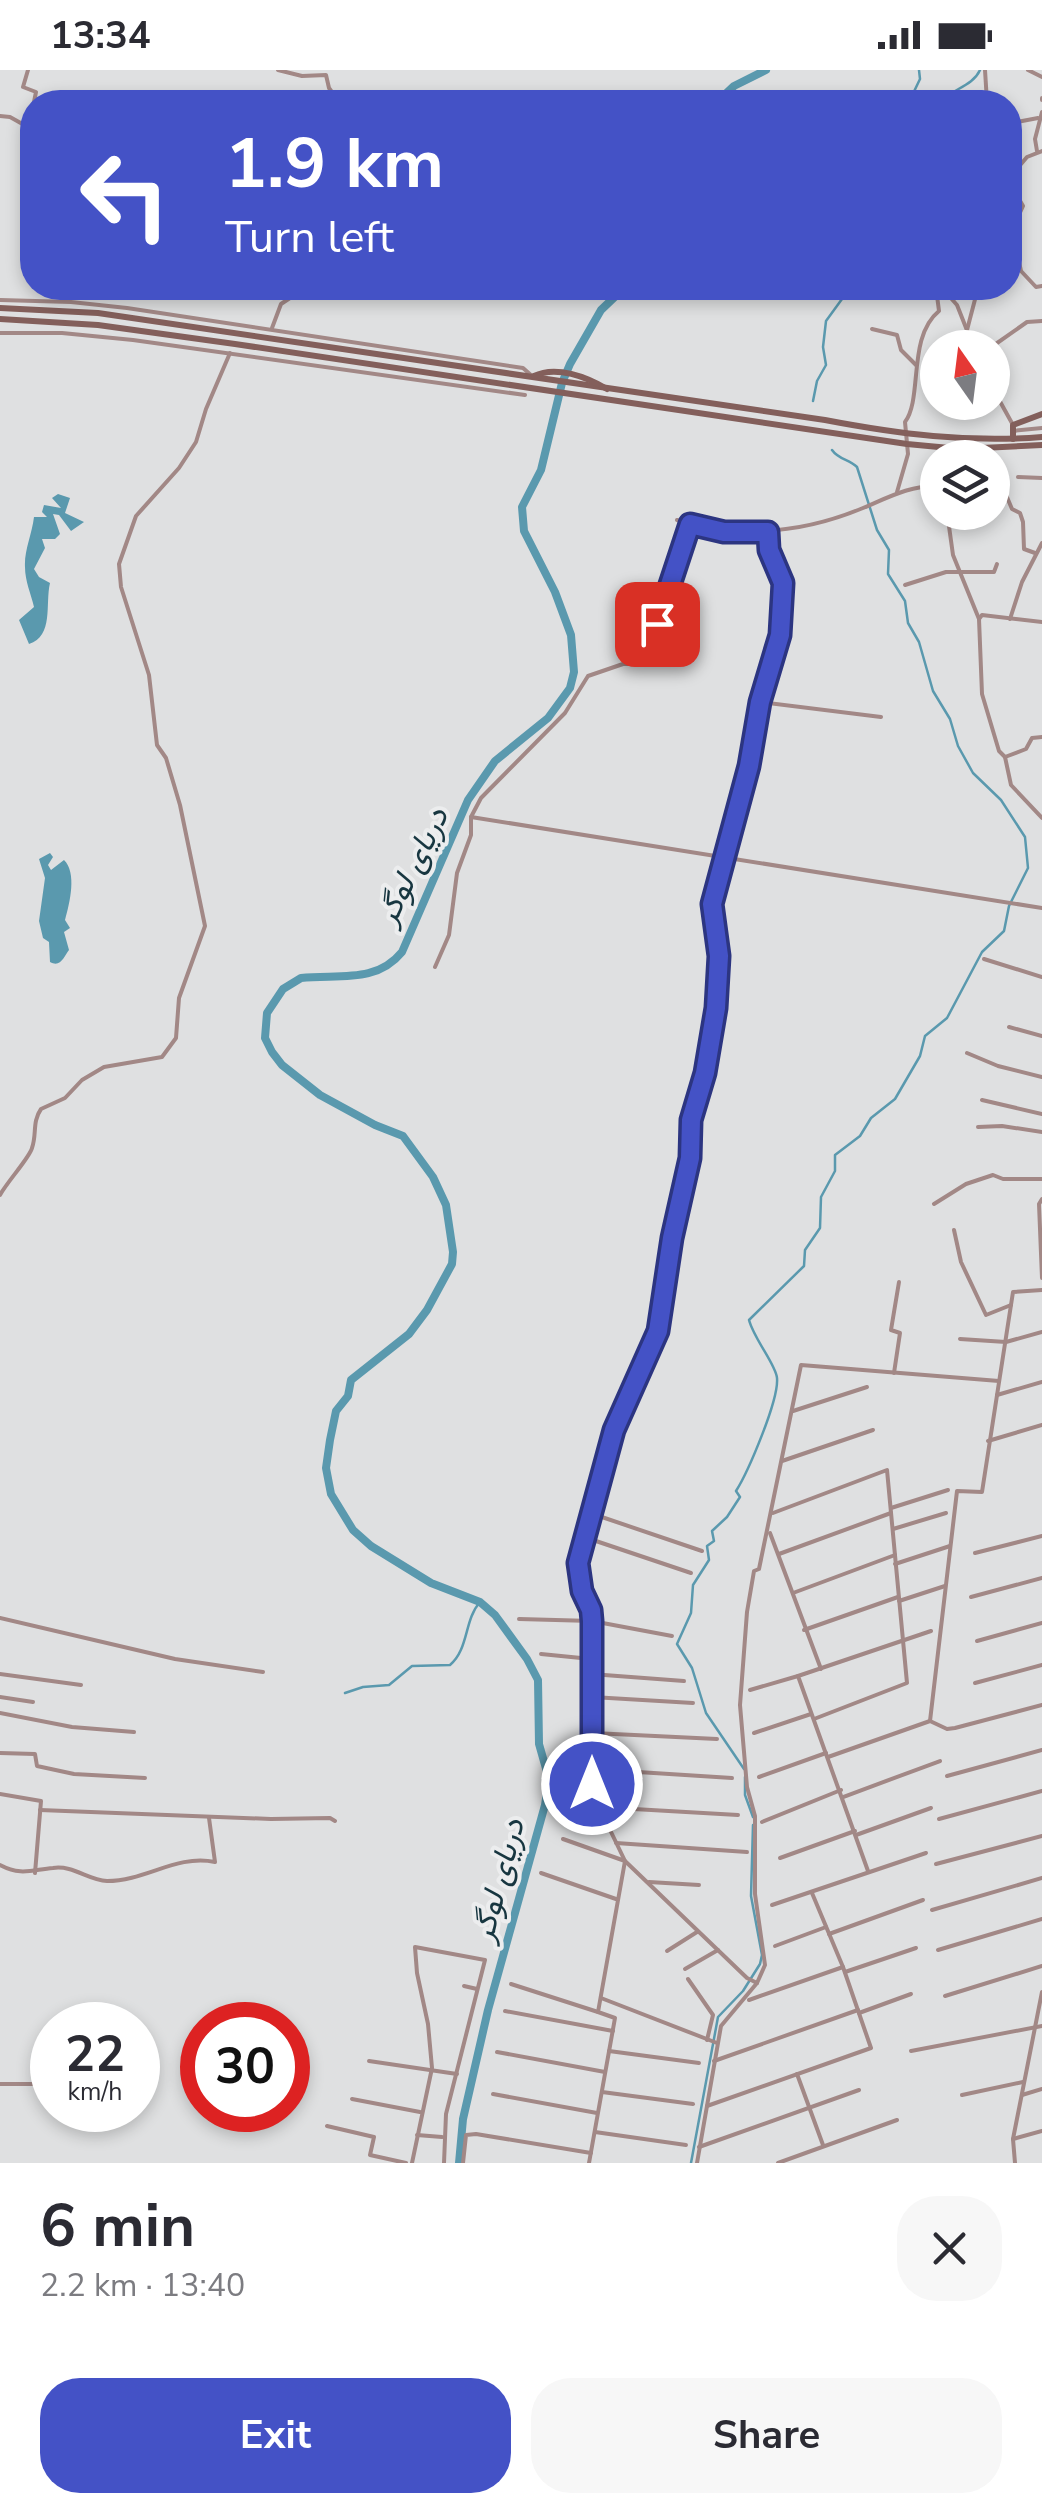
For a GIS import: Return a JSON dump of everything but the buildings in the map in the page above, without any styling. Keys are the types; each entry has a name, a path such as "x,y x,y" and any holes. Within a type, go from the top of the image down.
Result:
{"main road":[{"path":"0,308 98,313 551,391 562,386 824,420 906,440 1012,432 1042,437"},
{"path":"0,320 235,339 533,377 562,386 960,448 1042,445"},
{"path":"533,377 546,370 556,371 609,391"},
{"path":"1012,432 1042,414"}],"street":[{"path":"28,70 22,87 30,90"},
{"path":"278,70 326,76 330,90"},
{"path":"1028,70 1042,77"},
{"path":"1039,151 1034,139 1041,115"},
{"path":"1022,272 1036,287 1042,286"},
{"path":"0,300 90,304 272,330 523,368 533,377"},
{"path":"272,330 281,304 287,300"},
{"path":"897,493 908,454 904,422 911,414 916,364 926,325 939,311 939,300"},
{"path":"951,300 967,330"},
{"path":"967,330 975,300"},
{"path":"1010,334 1026,322 1042,321"},
{"path":"872,329 897,335 901,350 916,364"},
{"path":"0,333 80,334 525,396"},
{"path":"0,1195 32,1151 36,1116 41,1109 66,1098 82,1080 104,1067 162,1057 176,1038 180,998 206,926 180,805 166,758 157,746 149,676 120,587 119,564 136,516 179,468 196,442 230,352"},
{"path":"1007,420 1012,432 1042,428"},
{"path":"1018,478 1042,478"},
{"path":"678,520 724,532 768,532 920,489"},
{"path":"1010,504 1024,522 1024,549 1035,552"},
{"path":"435,967 449,935 457,873 481,798 565,713 588,676 615,666 640,664 670,592 690,524"},
{"path":"950,530 954,555 979,619 982,694 999,750 1005,758 1011,785 1042,818"},
{"path":"756,1982 697,1932 625,1861 599,1807 592,1769 592,1621 578,1563 614,1430 658,1331 672,1238 690,1158 691,1120 705,1073 716,1008 719,956 712,904 749,766 760,702 777,650 783,583 769,550 768,532"},
{"path":"1010,619 1032,559 1042,544"},
{"path":"1032,559 1042,561"},
{"path":"905,585 960,571 994,572 997,564"},
{"path":"979,619 982,615 1042,622"},
{"path":"760,702 881,717"},
{"path":"1005,758 1026,748 1032,738 1042,737"},
{"path":"472,817 1042,908"},
{"path":"984,959 1042,977"},
{"path":"1010,1027 1042,1036"},
{"path":"967,1053 1042,1078"},
{"path":"982,1100 1042,1114"},
{"path":"978,1127 1042,1132"},
{"path":"934,1204 966,1184 993,1174 1003,1179 1042,1179"},
{"path":"1042,1199 1042,1278"},
{"path":"954,1230 961,1262 986,1315 1011,1305"},
{"path":"894,1373 900,1333 892,1329 899,1282"},
{"path":"930,1721 957,1490 982,1492 1013,1291 1042,1290"},
{"path":"960,1339 1006,1342 1042,1332"},
{"path":"697,2163 715,2043 722,2022 756,1982 766,1957 755,1894 756,1816 748,1786 740,1705 746,1612 754,1571 759,1568 769,1532 802,1364 999,1380"},
{"path":"997,1394 1042,1382"},
{"path":"793,1410 868,1387"},
{"path":"988,1441 1042,1425"},
{"path":"782,1460 873,1430"},
{"path":"754,1733 907,1683 887,1470 772,1514"},
{"path":"778,1554 948,1490"},
{"path":"590,1513 702,1551"},
{"path":"893,1529 946,1513"},
{"path":"769,1532 821,1668"},
{"path":"976,1553 1042,1536"},
{"path":"586,1537 691,1574"},
{"path":"895,1564 950,1546"},
{"path":"793,1593 894,1554"},
{"path":"972,1597 1042,1578"},
{"path":"804,1630 945,1586"},
{"path":"0,1618 176,1659 263,1672"},
{"path":"519,1619 592,1621 672,1636"},
{"path":"978,1642 1042,1623"},
{"path":"750,1690 930,1631"},
{"path":"541,1654 592,1659"},
{"path":"975,1682 1042,1665"},
{"path":"0,1674 81,1685"},
{"path":"591,1674 684,1681"},
{"path":"798,1676 868,1872"},
{"path":"0,1697 33,1702"},
{"path":"592,1697 693,1703"},
{"path":"760,1777 930,1721 947,1729 956,1728 1042,1705"},
{"path":"0,1712 72,1727 134,1732"},
{"path":"593,1733 717,1739"},
{"path":"947,1776 1042,1750"},
{"path":"0,1753 35,1754 36,1766 74,1774 145,1778"},
{"path":"762,1822 940,1761"},
{"path":"592,1769 732,1778"},
{"path":"939,1819 1042,1791"},
{"path":"0,1794 40,1801 35,1873"},
{"path":"599,1807 738,1815"},
{"path":"780,1858 932,1808"},
{"path":"40,1810 336,1821"},
{"path":"0,1865 17,1872 35,1873 55,1867 108,1881 192,1858 215,1862 208,1816"},
{"path":"936,1864 1042,1836"},
{"path":"563,1839 625,1861"},
{"path":"616,1844 746,1852"},
{"path":"772,1905 926,1852"},
{"path":"598,2012 625,1861"},
{"path":"541,1873 618,1900"},
{"path":"932,1910 1042,1878"},
{"path":"647,1882 699,1885"},
{"path":"705,2107 871,2048 812,1893"},
{"path":"829,1934 923,1900"},
{"path":"938,1950 1042,1919"},
{"path":"775,1946 826,1927"},
{"path":"668,1952 697,1932"},
{"path":"326,2126 374,2137 370,2155 410,2163 432,2068 415,1947 484,1960 446,2114 444,2163"},
{"path":"749,2000 916,1948"},
{"path":"685,1969 718,1950"},
{"path":"945,1996 1042,1966"},
{"path":"688,1979 713,2013 706,2040"},
{"path":"511,1984 616,2018 589,2163"},
{"path":"464,1986 476,1989"},
{"path":"1016,2163 1013,2139 1042,1992"},
{"path":"714,2061 911,1994"},
{"path":"601,1998 715,2043"},
{"path":"505,2010 613,2031"},
{"path":"911,2051 1042,2026"},
{"path":"610,2051 699,2063"},
{"path":"497,2052 606,2072"},
{"path":"369,2061 458,2074"},
{"path":"798,2074 824,2147"},
{"path":"962,2095 1023,2082"},
{"path":"0,2084 30,2084"},
{"path":"1022,2095 1042,2089"},
{"path":"699,2147 859,2090"},
{"path":"602,2092 693,2104"},
{"path":"494,2094 598,2113"},
{"path":"352,2099 420,2112"},
{"path":"778,2163 897,2120"},
{"path":"1013,2139 1042,2131"},
{"path":"594,2132 686,2145"},
{"path":"463,2163 466,2135 476,2134 591,2153"},
{"path":"417,2135 444,2137"}],"water":[{"path":"58,494 70,498 65,513 84,522 71,531 59,515 53,514 60,534 55,539 42,539 45,548 34,569 50,583 47,618 42,634 29,644 19,620 34,607 25,572 27,549 34,517 47,517 42,512 44,505 61,508 52,498"},
{"path":"50,853 51,870 64,860 71,880 65,920 70,928 64,932 69,950 57,964 50,962 49,942 43,938 39,921 45,878 39,859"}],"waterway":[{"name":"دریای لوگر","path":"730,90 766,70"},
{"path":"915,90 919,70"},
{"path":"956,90 980,70"},
{"name":"دریای لوگر","path":"459,2163 463,2119 488,2010 545,1805 549,1779 539,1744 538,1680 495,1615 480,1602 431,1583 371,1546 353,1530 331,1494 326,1468 330,1440 336,1411 348,1396 351,1380 409,1334 452,1264 453,1252 446,1205 433,1177 403,1136 320,1095 282,1065 265,1038 267,1013 283,989 301,978 368,973 392,962 402,952 468,800 495,761 548,718 570,688 574,672 571,635 555,592 524,531 522,507 541,470 570,364 601,310 611,300"},
{"path":"813,401 817,381 826,365 826,321 841,300"},
{"path":"744,1769 706,1713 692,1668 677,1644 691,1613 693,1585 709,1560 707,1546 714,1541 712,1531 740,1497 736,1491 773,1402 776,1373 749,1320 804,1266 805,1250 820,1228 821,1197 835,1171 835,1155 860,1136 871,1118 895,1099 920,1056 925,1036 947,1018 982,952 1004,931 1009,906 1028,868 1025,837 1001,800 973,773 958,746 950,719 933,691 919,642 908,623 905,601 888,574 889,550 877,530 857,467 832,450"},
{"path":"345,1693 389,1685 412,1666 450,1665 460,1651 480,1602"},
{"path":"745,1777 745,1795 753,1817"},
{"path":"691,2163 718,2017 743,1991 762,1955 751,1896 753,1825"}],"route":[{"path":"592,1784 592,1621 578,1563 614,1430 655,1342 690,1158 691,1120 705,1073 718,990 719,956 712,904 780,635 783,583 769,550 768,532 724,532 690,524 657,624"}]}
